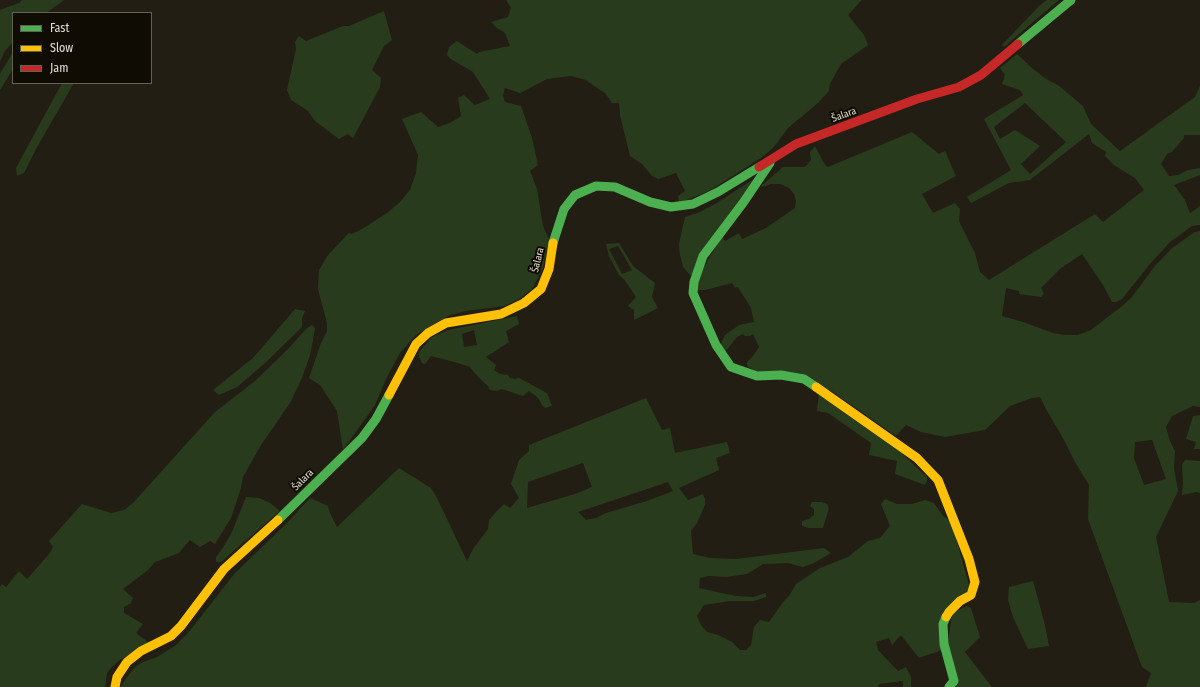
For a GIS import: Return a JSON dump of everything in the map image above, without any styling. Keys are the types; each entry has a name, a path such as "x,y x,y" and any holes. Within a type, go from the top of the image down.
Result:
{"street":[{"name":"Šalara","path":"116,687 117,677 127,662 140,651 171,636 182,626 224,569 273,525 362,438 376,419 416,344 428,333 446,323 501,314 524,303 541,289 549,269 554,237 564,209 575,195 596,186 603,186 615,188 650,202 671,207 693,204 718,192 796,144 917,99 958,87 981,75 1071,0"},
{"path":"772,159 743,203 703,256 694,282 693,293 716,345 731,367 757,376 781,375 804,379 917,458 938,480 969,559 975,582 971,595 960,601 949,612 944,624 944,644 954,681 949,687"}],"green space":[{"path":"22,0 64,0 47,12 12,12 12,43 5,51 0,61 0,10 19,3"},
{"path":"506,0 862,0 848,15 864,35 868,45 841,64 830,84 829,91 818,103 788,128 773,148 761,158 709,191 679,203 678,196 685,191 676,173 658,179 652,176 642,164 630,156 620,115 619,103 612,103 605,93 586,80 571,76 547,79 520,93 505,88 503,96 505,102 521,106 532,138 538,165 530,171 537,189 543,226 549,239 543,268 532,289 518,300 504,306 466,311 450,315 416,335 400,353 386,379 375,405 343,450 337,411 320,385 309,378 321,343 327,331 327,323 318,289 319,270 328,255 349,233 352,234 362,229 387,213 400,202 410,190 416,173 418,155 402,119 421,112 438,127 450,123 461,116 458,98 464,95 475,105 490,99 473,72 447,55 449,47 457,41 477,54 479,52 510,46 505,33 491,22 508,17 511,8"},
{"path":"1047,0 1059,0 1004,47 1002,45 1040,5"},
{"path":"384,11 392,40 384,46 372,70 381,78 380,87 353,138 348,134 339,139 315,121 308,111 291,100 287,90 296,49 295,42 299,36 306,41 343,26 349,26"},
{"path":"12,54 12,71 0,90 0,74"},
{"path":"1017,54 1033,69 1046,79 1058,85 1083,106 1091,124 1120,151 1195,97 1200,86 1200,135 1184,135 1184,138 1172,152 1167,154 1161,164 1169,176 1178,175 1188,170 1200,168 1200,175 1174,185 1185,200 1190,213 1200,206 1200,225 1192,226 1170,242 1149,265 1122,299 1116,302 1112,302 1103,285 1082,254 1060,269 1041,288 1044,294 1041,297 1019,294 1019,291 1006,288 1002,316 1053,333 1065,335 1078,335 1091,330 1132,297 1154,267 1172,248 1195,232 1200,231 1200,407 1193,406 1172,416 1166,427 1175,451 1174,468 1178,491 1156,537 1169,602 1194,603 1200,600 1200,687 1146,687 1151,673 1142,667 1088,519 1089,485 1040,397 1032,398 1010,406 985,430 945,437 921,432 906,425 896,436 830,390 755,371 747,366 747,362 759,347 753,334 750,336 745,336 743,334 737,337 725,352 720,345 725,335 739,325 754,322 751,308 738,287 735,288 732,283 705,290 697,290 698,277 722,236 725,241 739,233 742,239 766,228 795,208 796,201 794,194 789,188 780,184 771,184 763,187 761,186 783,167 805,167 811,160 810,152 815,146 825,165 828,167 912,132 939,154 945,151 956,176 922,194 933,213 955,203 960,209 959,221 975,253 980,272 989,280 1095,214 1103,222 1144,190 1135,178 1114,165 1105,156 1106,152 1092,143 1089,134 1030,180 1009,183 971,203 967,197 1011,170 984,119 1023,95 1020,90 1002,84 1005,75 1000,68","holes":["1025,103 1066,142 1030,174 1021,164 1040,146 1015,130 1000,139 994,127","1152,440 1166,479 1144,485 1134,458 1135,442"]},
{"path":"61,84 73,84 24,173 17,176 16,168"},
{"path":"757,177 691,276 683,267 680,255 679,244 685,217 700,212 715,204"},
{"path":"619,243 633,266 655,283 652,297 658,308 634,320 634,310 628,306 636,297 624,279 619,275 609,256 606,244","holes":["618,246 632,270 622,274 609,249"]},
{"path":"295,309 305,311 302,318 302,327 263,365 237,387 219,395 213,390 253,358"},
{"path":"517,316 519,324 506,331 509,342 486,357 496,365 494,370 500,374 508,375 510,378 519,378 547,393 552,406 545,408 538,398 529,391 523,396 502,389 497,391 490,390 470,367 458,363 431,356 425,364 422,363 419,352 432,337 448,330","holes":["474,330 477,345 464,347 462,334"]},
{"path":"312,325 315,328 313,340 310,355 302,378 290,403 261,445 243,477 231,518 215,544 210,541 200,547 190,540 179,553 155,562 148,570 123,589 133,598 131,603 124,607 124,613 143,624 136,633 152,645 121,659 112,667 107,673 105,687 0,687 0,587 2,584 6,587 19,571 27,579 50,553 53,547 49,541 82,504 111,513 124,510 133,503 215,412 255,381 306,329"},
{"path":"819,393 892,444 927,477 925,485 895,474 897,461 869,455 871,443 828,413 817,411"},
{"path":"646,398 662,430 670,428 675,453 727,442 730,453 716,458 719,470 679,488 688,500 703,494 705,499 705,505 697,523 691,531 693,554 710,558 736,559 824,548 831,553 814,563 803,567 788,563 763,564 747,574 726,577 708,576 700,578 699,588 736,596 754,597 766,593 766,597 754,601 730,601 704,605 697,616 701,625 707,632 718,635 732,642 740,650 746,650 751,645 754,627 760,620 769,622 789,596 796,584 820,568 848,557 868,541 880,538 890,526 881,504 885,499 897,504 912,504 925,500 934,503 953,527 970,589 947,609 942,650 919,658 901,635 892,645 889,638 876,642 878,650 898,671 906,667 911,677 911,687 903,687 903,681 879,684 878,687 121,687 135,667 143,662 157,657 175,646 188,633 235,573 286,524 310,498 328,506 337,527 399,468 431,488 467,561 473,549 488,529 489,520 504,504 510,508 519,498 511,484 519,460 529,451 529,445","holes":["583,463 592,487 575,494 527,508 528,482","668,482 673,491 647,501 586,520 578,512"]},
{"path":"1200,415 1200,449 1194,449 1196,442 1186,439 1193,416"},
{"path":"1185,460 1200,461 1200,493 1197,492 1182,495 1182,465"},
{"path":"246,497 259,498 270,503 280,511 221,562 216,562 216,557 232,532"},
{"path":"812,502 827,504 829,508 823,528 809,528 802,526 802,521 809,519 814,515 814,509 810,506"},
{"path":"1033,581 1049,646 1028,649 1013,617 1008,600 1009,587"},
{"path":"966,606 971,608 980,637 965,652 992,687 955,687 948,644 952,614"}],"traffic: fast":[{"path":"1018,44 1071,0"},
{"path":"770,163 743,203 703,256 694,282 693,293 716,345 731,367 757,376 781,375 804,379 816,387"},
{"path":"553,243 564,209 575,195 596,186 615,187 650,202 671,207 693,204 718,192 759,167"},
{"path":"278,520 362,438 376,419 389,395"},
{"path":"946,617 943,624 944,644 954,681 949,687"}],"traffic: slow":[{"path":"389,395 416,344 428,333 446,323 501,314 524,303 541,289 549,269 553,243"},
{"path":"816,387 917,458 938,480 969,559 975,582 971,595 960,601 946,617"},
{"path":"115,687 117,677 127,662 141,651 171,636 181,626 224,569 278,520"}],"traffic: jam":[{"path":"759,167 796,144 917,99 959,87 981,75 1018,44"}]}
